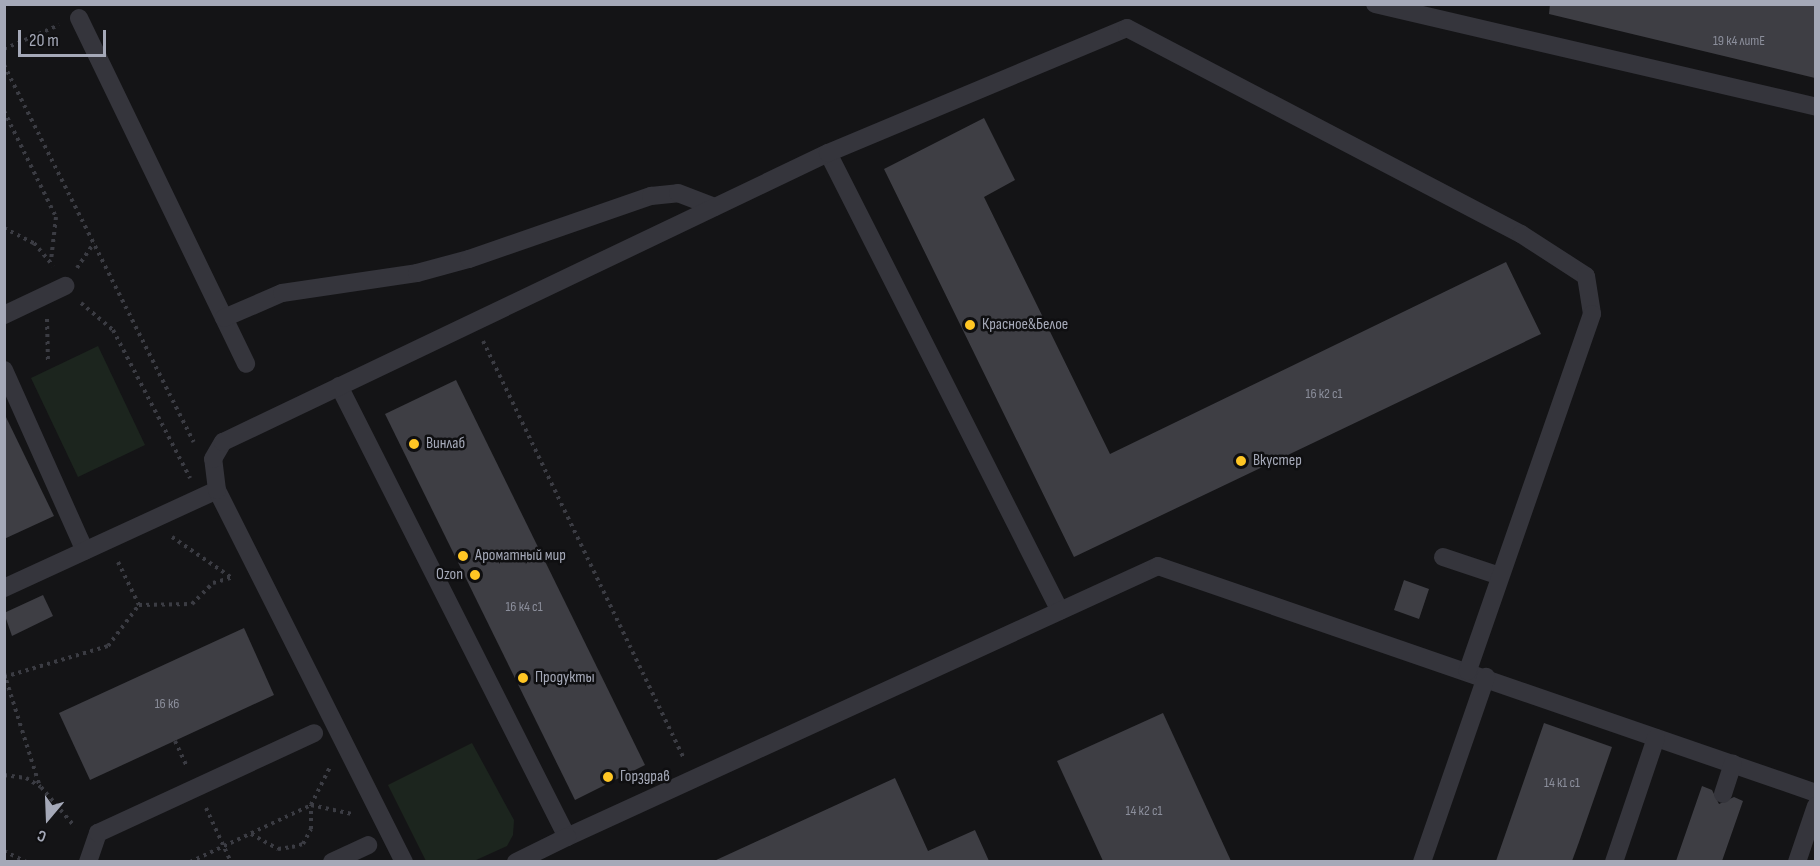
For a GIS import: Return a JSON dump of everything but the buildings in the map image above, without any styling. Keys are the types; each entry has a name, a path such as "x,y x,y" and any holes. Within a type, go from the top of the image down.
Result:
{"lane":[{"path":"1375,4 1815,107"},
{"path":"79,18 246,364"},
{"path":"404,861 215,484 213,459 224,442 828,153 1127,28 1521,234 1586,276 1592,314 1468,671"},
{"path":"828,153 1060,610"},
{"path":"225,318 282,293 417,273 469,259 651,196 678,194 714,207"},
{"path":"4,315 65,286"},
{"path":"4,370 51,492 85,550"},
{"path":"339,386 567,837"},
{"path":"4,588 200,497 215,484"},
{"path":"1443,556 1500,576"},
{"path":"516,861 1158,566 1486,677 1815,793"},
{"path":"1422,861 1486,677"},
{"path":"90,853 98,833 314,733"},
{"path":"1614,861 1656,738"},
{"path":"1723,794 1733,764"},
{"path":"1797,861 1815,806"},
{"path":"332,861 368,845"}],"path":[{"path":"4,49 79,18"},
{"path":"4,65 215,484"},
{"path":"4,111 56,217 51,261"},
{"path":"4,228 34,243 51,261 65,286 113,330 200,497"},
{"path":"46,295 48,363"},
{"path":"474,322 694,779"},
{"path":"149,521 232,578"},
{"path":"107,540 139,605"},
{"path":"139,605 192,604 213,583 238,576"},
{"path":"90,853 41,787 5,676 108,646 139,605"},
{"path":"250,834 278,849 303,844 311,829 311,805 330,767"},
{"path":"4,769 41,787"},
{"path":"4,775 10,773"},
{"path":"190,861 311,805 353,814"},
{"path":"7,852 27,861"}],"shaded area":[{"path":"98,346 145,445 78,477 31,378"},
{"path":"472,743 514,820 513,835 507,846 474,861 426,861 388,785"}],"place":[{"name":"Красное&Белое","path":"970,325"},
{"name":"Винлаб","path":"414,444"},
{"name":"Вкустер","path":"1241,461"},
{"name":"Ароматный мир","path":"463,556"},
{"name":"Ozon","path":"475,575"},
{"name":"Продукты","path":"523,678"},
{"name":"Горздрав","path":"608,777"}]}
